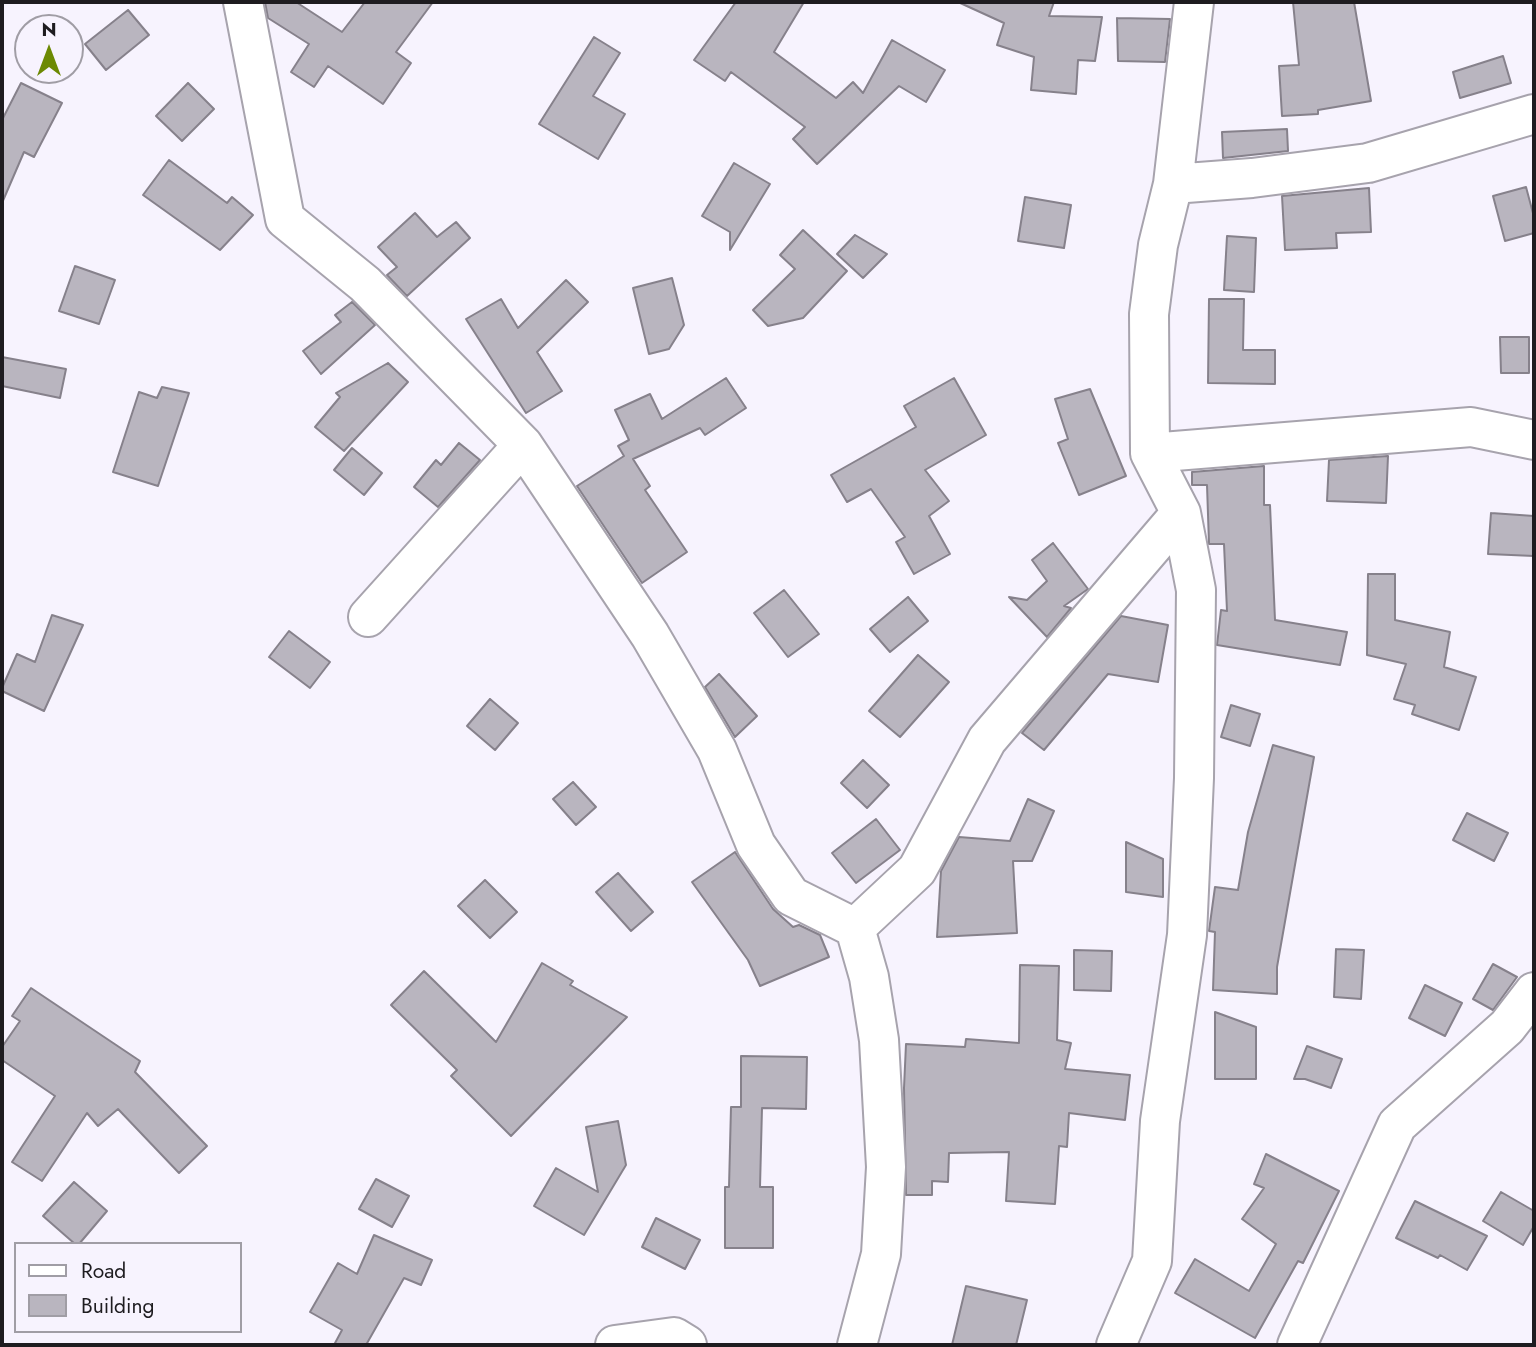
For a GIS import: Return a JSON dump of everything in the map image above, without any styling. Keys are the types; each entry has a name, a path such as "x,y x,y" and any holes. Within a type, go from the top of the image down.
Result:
{"street":[{"path":"243,2 285,219 365,284 523,445 650,635 717,750 756,845 791,896 855,928 869,977 879,1040 886,1167 881,1254 857,1345"},
{"path":"1116,1345 1152,1261 1160,1121 1187,935 1194,778 1196,590 1181,513 1150,453 1149,314 1158,245 1173,184 1194,2"},
{"path":"1173,184 1252,178 1368,163 1534,114"},
{"path":"1150,453 1471,427 1534,440"},
{"path":"368,617 523,445"},
{"path":"855,928 918,870 987,740 1181,513"},
{"path":"1297,1345 1397,1125 1507,1027 1534,992"},
{"path":"615,1345 674,1337 688,1345"}],"building":[{"path":"265,2 296,2 342,32 365,2 433,2 396,52 411,63 383,104 328,66 314,87 291,72 309,44 268,18"},
{"path":"736,2 804,2 774,52 836,98 853,82 863,93 892,40 945,70 926,102 899,86 817,164 793,139 805,127 731,72 725,81 694,60"},
{"path":"958,2 1054,2 1049,16 1102,17 1095,61 1078,60 1076,94 1031,90 1034,57 997,45 1004,23"},
{"path":"1293,2 1354,2 1371,101 1318,110 1318,114 1282,116 1279,66 1299,65"},
{"path":"128,10 149,35 106,70 85,44"},
{"path":"1117,18 1170,19 1165,62 1118,61"},
{"path":"594,37 620,53 593,96 625,114 598,159 539,124"},
{"path":"1503,56 1511,83 1460,98 1453,72"},
{"path":"188,83 214,109 182,141 156,116"},
{"path":"20,84 62,103 34,157 24,152 2,203 2,120"},
{"path":"1287,129 1288,151 1223,158 1222,132"},
{"path":"169,160 227,203 232,197 253,215 220,250 143,195"},
{"path":"734,163 770,184 730,250 730,232 702,216"},
{"path":"1526,187 1534,217 1534,233 1505,241 1493,196"},
{"path":"1369,188 1371,232 1336,233 1337,248 1285,250 1282,196"},
{"path":"1025,197 1071,205 1064,248 1018,241"},
{"path":"415,213 437,237 456,222 470,238 407,296 387,275 397,267 378,247"},
{"path":"803,230 847,271 803,318 768,326 753,310 795,269 780,255"},
{"path":"855,235 887,254 863,278 837,254"},
{"path":"1227,236 1256,238 1254,292 1224,290"},
{"path":"75,266 115,280 99,324 59,311"},
{"path":"672,278 684,325 669,349 649,354 633,288"},
{"path":"566,280 588,302 537,352 562,391 526,413 466,319 501,299 518,328"},
{"path":"1209,299 1244,299 1243,350 1275,350 1275,384 1208,383"},
{"path":"352,302 375,325 321,374 303,351 341,322 335,315"},
{"path":"1500,337 1529,337 1529,373 1501,373"},
{"path":"2,357 66,369 60,398 2,386"},
{"path":"388,363 408,382 344,451 315,427 340,397 336,393"},
{"path":"726,378 746,408 705,435 700,428 633,459 650,486 645,490 687,552 642,583 577,486 624,456 618,446 629,440 615,410 650,394 662,419"},
{"path":"954,378 986,435 925,470 949,501 929,516 950,554 914,574 896,542 905,537 871,489 847,502 831,475 916,427 904,406"},
{"path":"162,387 189,393 158,486 113,472 139,392 157,398"},
{"path":"1090,389 1126,476 1079,495 1058,443 1068,439 1055,399"},
{"path":"459,443 480,460 438,507 414,487 436,460 441,465"},
{"path":"352,448 382,473 364,495 334,470"},
{"path":"1388,456 1386,503 1327,501 1329,460"},
{"path":"1264,466 1264,505 1270,505 1275,620 1347,632 1340,665 1217,645 1221,610 1227,611 1224,544 1209,544 1207,485 1192,485 1192,472"},
{"path":"1491,513 1534,516 1534,556 1488,554"},
{"path":"1053,543 1088,589 1064,606 1071,608 1047,637 1009,597 1027,600 1047,581 1032,560"},
{"path":"1368,574 1395,574 1395,620 1450,632 1444,667 1476,677 1459,730 1412,714 1415,705 1394,699 1406,664 1367,655"},
{"path":"784,590 819,634 788,657 754,613"},
{"path":"908,597 928,621 890,652 870,629"},
{"path":"52,615 83,625 44,711 2,691 2,688 17,654 35,662"},
{"path":"1121,616 1168,625 1158,682 1108,674 1044,750 1022,733"},
{"path":"289,631 330,662 310,688 269,657"},
{"path":"918,655 949,682 900,737 869,711"},
{"path":"719,674 757,716 735,737 705,687"},
{"path":"490,699 518,723 495,750 467,726"},
{"path":"1231,705 1260,714 1250,746 1221,737"},
{"path":"1273,745 1314,757 1277,967 1277,994 1213,990 1215,932 1209,931 1215,887 1238,890 1248,832"},
{"path":"863,760 889,785 867,808 841,783"},
{"path":"573,782 596,807 576,825 553,799"},
{"path":"1028,799 1054,811 1032,861 1013,861 1017,933 937,937 941,871 959,837 1010,841"},
{"path":"1467,813 1508,833 1494,861 1453,840"},
{"path":"876,819 900,850 856,883 832,853"},
{"path":"1126,842 1163,859 1163,897 1126,892"},
{"path":"735,852 773,909 793,927 799,925 820,935 829,957 760,986 748,960 692,882"},
{"path":"618,873 653,912 631,931 596,892"},
{"path":"485,880 517,912 490,938 458,906"},
{"path":"1336,949 1364,950 1361,999 1334,997"},
{"path":"1074,950 1112,951 1111,991 1074,990"},
{"path":"542,963 573,981 570,985 627,1017 511,1136 451,1076 457,1070 391,1005 424,971 496,1042"},
{"path":"1493,964 1517,977 1493,1010 1473,999"},
{"path":"1020,965 1059,966 1057,1040 1071,1043 1065,1069 1130,1075 1125,1120 1069,1113 1067,1147 1059,1146 1055,1204 1006,1201 1009,1152 949,1153 948,1182 932,1181 932,1195 906,1195 906,1044 965,1047 966,1039 1019,1043"},
{"path":"1425,985 1462,1003 1445,1036 1409,1018"},
{"path":"31,988 140,1061 135,1072 207,1146 179,1173 118,1109 98,1126 87,1113 42,1181 12,1162 55,1096 2,1060 2,1047 20,1021 12,1016"},
{"path":"1215,1012 1256,1027 1256,1079 1215,1079"},
{"path":"1307,1046 1342,1059 1331,1088 1305,1079 1294,1079"},
{"path":"741,1056 807,1057 806,1109 762,1108 760,1187 773,1187 773,1248 725,1248 725,1187 729,1187 731,1107 741,1107"},
{"path":"618,1121 626,1165 584,1235 534,1206 556,1168 598,1192 586,1127"},
{"path":"1266,1154 1339,1191 1303,1263 1298,1261 1255,1338 1175,1293 1195,1259 1249,1291 1276,1244 1242,1219 1264,1188 1254,1184"},
{"path":"376,1179 409,1196 392,1227 359,1209"},
{"path":"74,1182 107,1211 81,1242 73,1242 43,1216"},
{"path":"1501,1192 1534,1211 1534,1226 1523,1245 1483,1221"},
{"path":"1415,1201 1487,1236 1467,1270 1440,1255 1438,1258 1396,1238"},
{"path":"656,1218 700,1240 685,1269 642,1247"},
{"path":"374,1235 432,1260 421,1285 404,1278 366,1345 334,1345 342,1330 310,1312 338,1263 357,1274"},
{"path":"966,1286 1027,1300 1016,1345 952,1345"}]}
